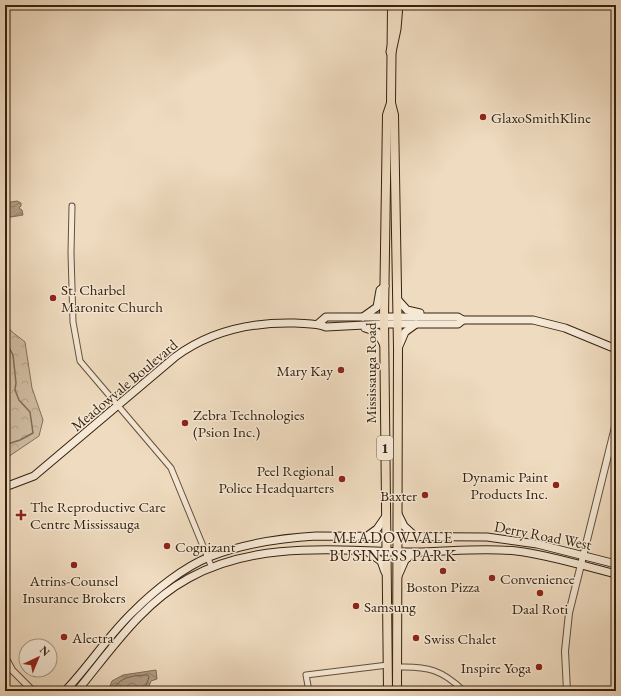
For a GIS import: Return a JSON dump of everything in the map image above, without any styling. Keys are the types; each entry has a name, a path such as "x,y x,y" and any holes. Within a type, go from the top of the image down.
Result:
{"highway":[{"path":"391,52 396,29 398,5"}],"main road":[{"name":"Mississauga Road","path":"392,5 391,103 394,115 398,300 399,537 397,691"},
{"name":"Mississauga Road","path":"388,691 384,320 387,115 391,103"},
{"path":"362,317 377,307 380,290 385,286"},
{"path":"398,300 407,310 425,314 430,317"},
{"name":"Meadowvale Boulevard","path":"318,324 326,317 362,317 417,324 458,324 463,320"},
{"name":"Meadowvale Boulevard","path":"398,321 430,317 458,317 463,320 533,320 564,328 616,349"},
{"name":"Meadowvale Boulevard","path":"5,487 34,476 92,429 117,405 190,346 210,338 253,325 284,323 318,324 326,327 357,325 384,320"},
{"path":"398,348 405,332 417,324"},
{"path":"357,325 375,330 380,336 384,346"},
{"path":"398,514 404,526 416,537"},
{"path":"365,538 377,530 386,516"},
{"name":"Derry Road West","path":"65,691 134,610 163,586 208,558 260,543 289,538 487,537 510,540 616,564"},
{"name":"Derry Road West","path":"77,691 139,616 168,592 189,578 212,568 262,553 291,550 387,552 511,551 616,574"},
{"path":"366,551 381,561 387,583"},
{"path":"398,576 405,560 416,552"}],"street":[{"path":"72,206 71,253 73,322 80,361 117,405 148,438 174,472 212,568"},
{"path":"567,691 565,651 567,626 580,566 616,423"},
{"path":"5,657 16,674 33,691"},
{"path":"309,691 306,675 388,665"},
{"path":"398,667 414,666 432,669 454,682 464,691"}],"green space":[{"path":"5,321 11,331 25,342 32,388 43,420 39,436 5,459"}],"water":[{"path":"17,201 21,203 19,208 22,210 23,215 5,218 5,203"},
{"path":"156,670 157,679 151,681 147,691 108,691 112,681 123,675"}],"waterway":[{"path":"5,340 13,355 16,383 15,390 19,400 30,412 33,433 20,440 5,445"}],"place":[{"name":"GlaxoSmithKline","path":"483,117"},
{"name":"St. Charbel Maronite Church","path":"53,298"},
{"name":"Mary Kay","path":"341,370"},
{"name":"Zebra Technologies (Psion Inc.)","path":"185,423"},
{"name":"Peel Regional Police Headquarters","path":"342,479"},
{"name":"Dynamic Paint Products Inc.","path":"556,485"},
{"name":"Baxter","path":"425,495"},
{"name":"The Reproductive Care Centre Mississauga","path":"21,515"},
{"name":"Cognizant","path":"167,546"},
{"name":"Atrins-Counsel Insurance Brokers","path":"74,565"},
{"name":"Boston Pizza","path":"443,571"},
{"name":"Convenience","path":"492,578"},
{"name":"Daal Roti","path":"540,593"},
{"name":"Samsung","path":"356,606"},
{"name":"Alectra","path":"64,637"},
{"name":"Swiss Chalet","path":"416,638"},
{"name":"Inspire Yoga","path":"539,667"}],"district":[{"name":"MEADOWVALE BUSINESS PARK","path":"393,546"}]}
